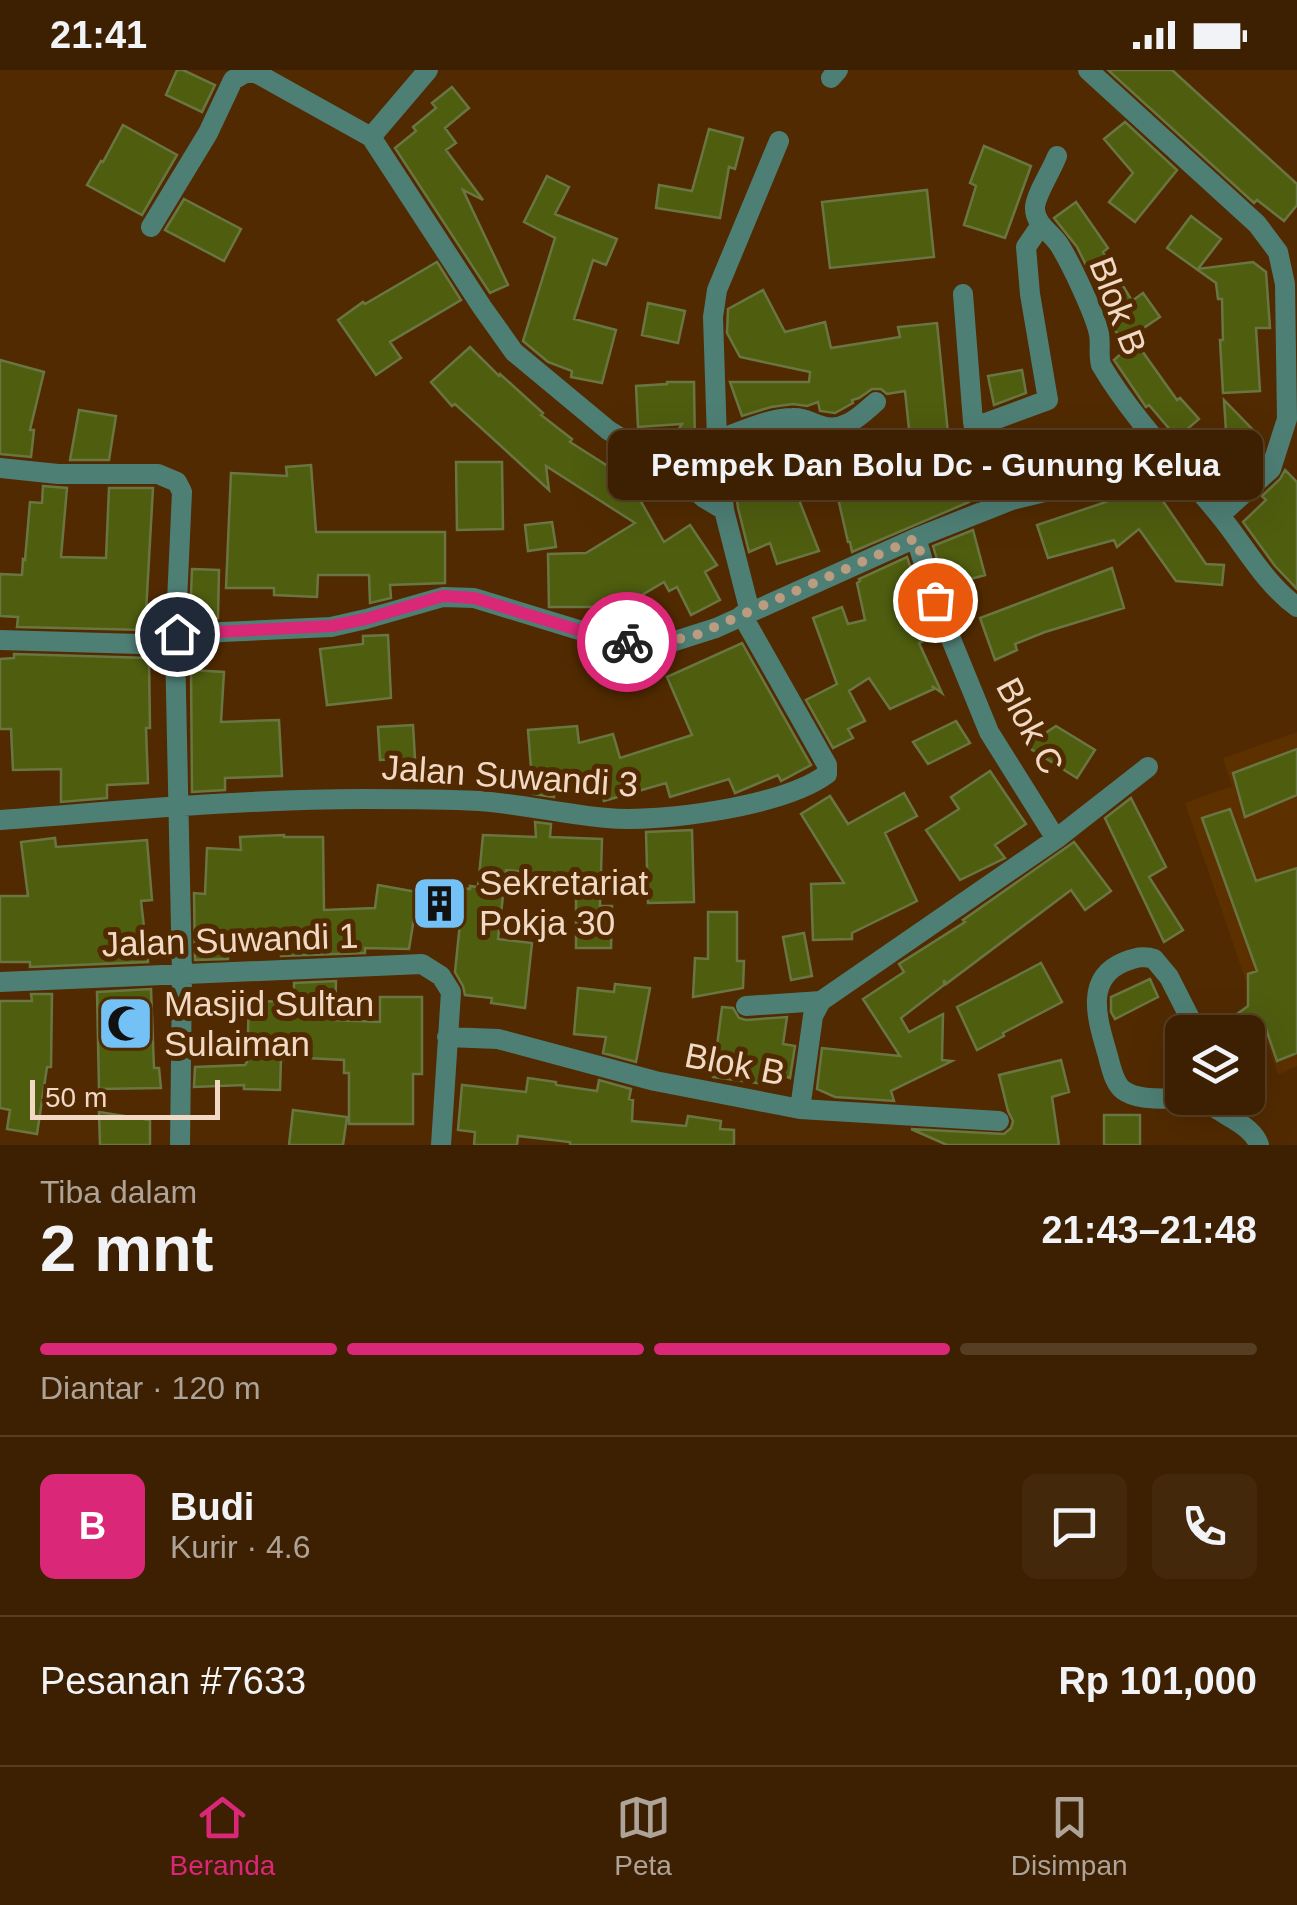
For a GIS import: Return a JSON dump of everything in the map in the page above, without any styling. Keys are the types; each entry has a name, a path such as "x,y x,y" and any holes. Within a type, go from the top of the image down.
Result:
{"street":[{"path":"371,138 428,70"},
{"path":"1088,70 1257,224 1278,252 1285,284 1288,419 1271,469 1220,516"},
{"path":"151,227 208,133 228,75 256,73 371,138 514,352 608,430 674,471 724,510"},
{"path":"746,614 724,510 712,317 716,290 779,141"},
{"path":"974,427 1048,400 1026,247 1041,225 1034,204 1056,156"},
{"name":"Blok B","path":"1041,225 1058,244 1092,315 1099,333 1099,356 1107,374 1266,579 1297,606"},
{"path":"963,294 974,427 992,508"},
{"path":"718,440 795,417 829,428 840,427 876,402"},
{"path":"0,468 58,474 158,474 177,482 182,492 176,639 182,975 180,1145"},
{"path":"0,640 176,639 331,626 443,596 474,598 604,638 646,645 694,636 1012,500 1090,481"},
{"name":"Blok C","path":"916,538 935,600 989,732 1056,838"},
{"name":"Jalan Suwandi 3","path":"0,820 180,806 360,799 482,801 610,819 686,816 766,800 828,774 827,765 746,614"},
{"path":"746,1006 821,1001 1056,838 1148,767"},
{"path":"1165,1099 1136,1096 1121,1090 1097,1018 1097,994 1105,976 1119,964 1139,957 1154,959 1188,1015"},
{"name":"Jalan Suwandi 1","path":"0,982 422,964 441,976 450,992 447,1037"},
{"name":"Blok B","path":"447,1037 498,1038 655,1081 800,1109 813,1016 821,1001"},
{"path":"441,1145 447,1037"},
{"path":"800,1109 999,1121"},
{"path":"1226,1115 1242,1124 1259,1145"}],"shaded area":[{"path":"1297,732 1297,1066 1278,1075 1265,1037 1265,1015 1257,1015 1185,803 1232,786 1223,758"}],"building":[{"path":"177,70 215,85 202,112 166,95"},
{"path":"1108,70 1172,70 1297,184 1297,205 1284,221 1257,200 1254,203"},
{"path":"452,87 469,108 445,128 456,143 446,150 483,200 463,190 508,285 490,293 395,148 416,131 413,127 436,108 432,103"},
{"path":"1125,122 1177,170 1135,222 1109,202 1133,173 1104,139"},
{"path":"123,125 177,155 142,215 87,185"},
{"path":"709,129 743,138 735,169 729,167 720,218 656,208 659,185 692,191"},
{"path":"984,146 1031,166 1005,238 964,225 976,186 970,183"},
{"path":"547,176 569,187 555,214 617,239 606,265 593,260 574,319 616,330 602,383 571,377 572,371 548,362 523,341 555,238 524,222"},
{"path":"927,190 934,257 830,268 822,202"},
{"path":"184,199 241,229 224,261 165,230"},
{"path":"1076,202 1108,248 1103,252 1132,301 1143,293 1160,317 1123,342 1110,323 1077,247 1054,218"},
{"path":"1191,216 1221,239 1198,269 1253,262 1266,272 1270,328 1256,328 1260,391 1223,393 1222,299 1218,299 1216,283 1167,248"},
{"path":"437,262 461,300 390,342 401,358 376,375 338,320"},
{"path":"763,290 785,332 825,322 831,348 900,337 898,327 937,323 948,433 969,502 852,552 828,441 861,432 864,442 909,429 905,391 887,394 872,389 835,413 820,411 818,402 771,407 742,416 730,382 809,382 810,372 740,357 727,333 728,309"},
{"path":"648,303 685,311 678,343 642,335"},
{"path":"1135,341 1177,400 1180,398 1199,419 1177,438 1149,405 1146,407 1114,360"},
{"path":"470,347 572,439 570,442 628,479 664,542 690,525 717,565 705,572 720,600 691,615 677,587 669,591 664,582 615,611 612,607 549,607 548,554 586,553 635,523 546,466 549,490 455,404 452,406 431,382"},
{"path":"0,360 44,372 30,430 34,430 31,457 0,454"},
{"path":"1022,370 1026,393 994,405 988,376"},
{"path":"694,382 695,450 703,455 694,470 666,450 682,424 638,427 636,386"},
{"path":"1224,400 1258,435 1236,456 1227,447"},
{"path":"79,410 116,416 109,460 70,460"},
{"path":"1107,441 1151,491 1154,488 1206,564 1224,565 1222,585 1176,581 1139,529 1117,547 1114,540 1048,558 1037,525 1109,501 1100,490 1101,472 1079,465"},
{"path":"456,462 502,462 503,529 457,530"},
{"path":"785,464 819,551 777,564 770,543 749,552 735,484"},
{"path":"311,465 316,532 445,532 445,583 390,585 391,598 370,603 369,575 318,575 317,597 274,595 274,588 226,588 231,473 287,476 286,467"},
{"path":"1285,470 1297,482 1297,589 1243,522 1266,500 1262,496"},
{"path":"43,486 67,488 61,557 106,558 109,488 153,488 145,630 17,627 18,617 0,616 0,574 22,575 30,502 42,503"},
{"path":"552,522 556,547 528,551 525,525"},
{"path":"973,530 985,575 945,586 933,546"},
{"path":"907,557 919,593 911,595 930,638 919,643 942,693 932,686 934,689 890,709 869,678 849,691 865,721 848,729 853,738 833,748 806,700 837,684 813,618 842,607 848,624 865,620 859,579"},
{"path":"1112,568 1124,608 1015,644 1017,650 995,660 980,618"},
{"path":"192,569 219,570 218,618 190,620"},
{"path":"388,635 391,698 327,705 320,649 363,644 363,636"},
{"path":"742,643 811,765 781,781 778,775 735,793 729,779 670,797 666,783 604,801 600,789 554,792 554,797 533,794 528,730 577,726 579,743 613,734 620,758 692,735 667,677"},
{"path":"14,654 149,658 148,783 107,785 107,798 61,802 61,769 13,770 11,729 0,729 0,659 14,658"},
{"path":"191,670 224,672 221,722 279,720 282,776 225,778 225,790 192,792"},
{"path":"956,721 970,743 928,764 913,742"},
{"path":"413,725 415,758 380,760 378,727"},
{"path":"1056,726 1095,750 1077,778 1026,746"},
{"path":"1297,749 1297,795 1245,817 1233,773"},
{"path":"990,771 1026,824 995,845 1005,858 960,880 926,830 959,809 951,797"},
{"path":"904,793 917,816 885,833 917,901 852,933 852,939 813,940 811,884 844,883 801,814 830,796 848,824"},
{"path":"1131,798 1166,867 1149,877 1183,930 1164,942 1105,818"},
{"path":"1230,809 1256,881 1297,868 1297,1053 1277,1061 1265,1015 1236,1015 1248,1006 1248,974 1257,971 1202,818"},
{"path":"535,822 551,824 550,837 602,839 600,906 612,906 611,948 576,948 576,894 554,893 555,875 506,870 498,939 532,943 525,1008 465,995 455,972 460,923 414,918 409,949 365,948 365,953 281,956 281,951 228,949 228,959 195,960 194,893 205,894 207,848 241,850 240,837 323,837 324,910 375,908 378,885 422,893 423,883 478,887 483,835 536,837"},
{"path":"692,830 694,902 648,903 646,832"},
{"path":"55,838 56,847 147,840 152,900 141,901 148,962 30,967 30,962 0,962 0,896 28,896 21,842"},
{"path":"1074,842 1111,891 1085,910 1071,890 946,984 944,980 944,985 901,1018 909,1032 943,1014 942,1060 952,1061 891,1091 894,1101 835,1097 817,1089 822,1048 900,1056 863,999 904,972 899,964 965,922"},
{"path":"708,912 737,912 737,961 744,961 743,988 693,997 695,958 708,959"},
{"path":"804,933 812,976 791,980 783,937"},
{"path":"1041,963 1062,1002 977,1050 957,1007"},
{"path":"1150,979 1158,997 1115,1019 1111,997"},
{"path":"336,981 335,1020 380,1022 380,997 422,997 422,1074 413,1074 413,1124 349,1124 349,1073 344,1073 344,1060 281,1059 280,1090 244,1089 244,1085 194,1087 195,1067 247,1062 249,1001 294,1002 294,983"},
{"path":"615,984 650,988 636,1062 603,1053 606,1037 574,1034 578,988 614,992"},
{"name":"Masjid Sultan Sulaiman","path":"151,989 154,1068 159,1068 161,1088 99,1089 97,992"},
{"path":"31,994 52,994 51,1067 47,1067 37,1134 7,1129 10,1110 0,1108 0,1001 32,1001"},
{"path":"722,1007 733,1008 739,1018 746,1020 787,1017 783,1044 795,1046 790,1078 779,1074 778,1086 713,1077"},
{"path":"1061,1060 1069,1092 1052,1097 1059,1145 947,1145 911,1129 1004,1134 1013,1121 999,1075"},
{"path":"528,1078 597,1091 599,1080 631,1089 632,1121 686,1126 688,1116 721,1121 720,1129 734,1130 734,1145 570,1145 518,1136 517,1145 474,1145 475,1132 458,1130 462,1085 526,1092"},
{"path":"293,1110 347,1117 343,1145 289,1145"},
{"path":"99,1112 150,1120 150,1145 100,1145"},
{"path":"1104,1115 1140,1115 1140,1145 1104,1145"}],"way so far":[{"path":"627,642 646,645 694,636 916,538 935,600"}],"place":[{"name":"Pempek Dan Bolu Dc - Gunung Kelua","path":"935,600"},
{"name":"Sekretariat Pokja 30","path":"440,903"},
{"name":"Masjid Sultan Sulaiman","path":"125,1024"}],"route":[{"path":"177,634 331,626 443,596 474,598 627,642"}]}
